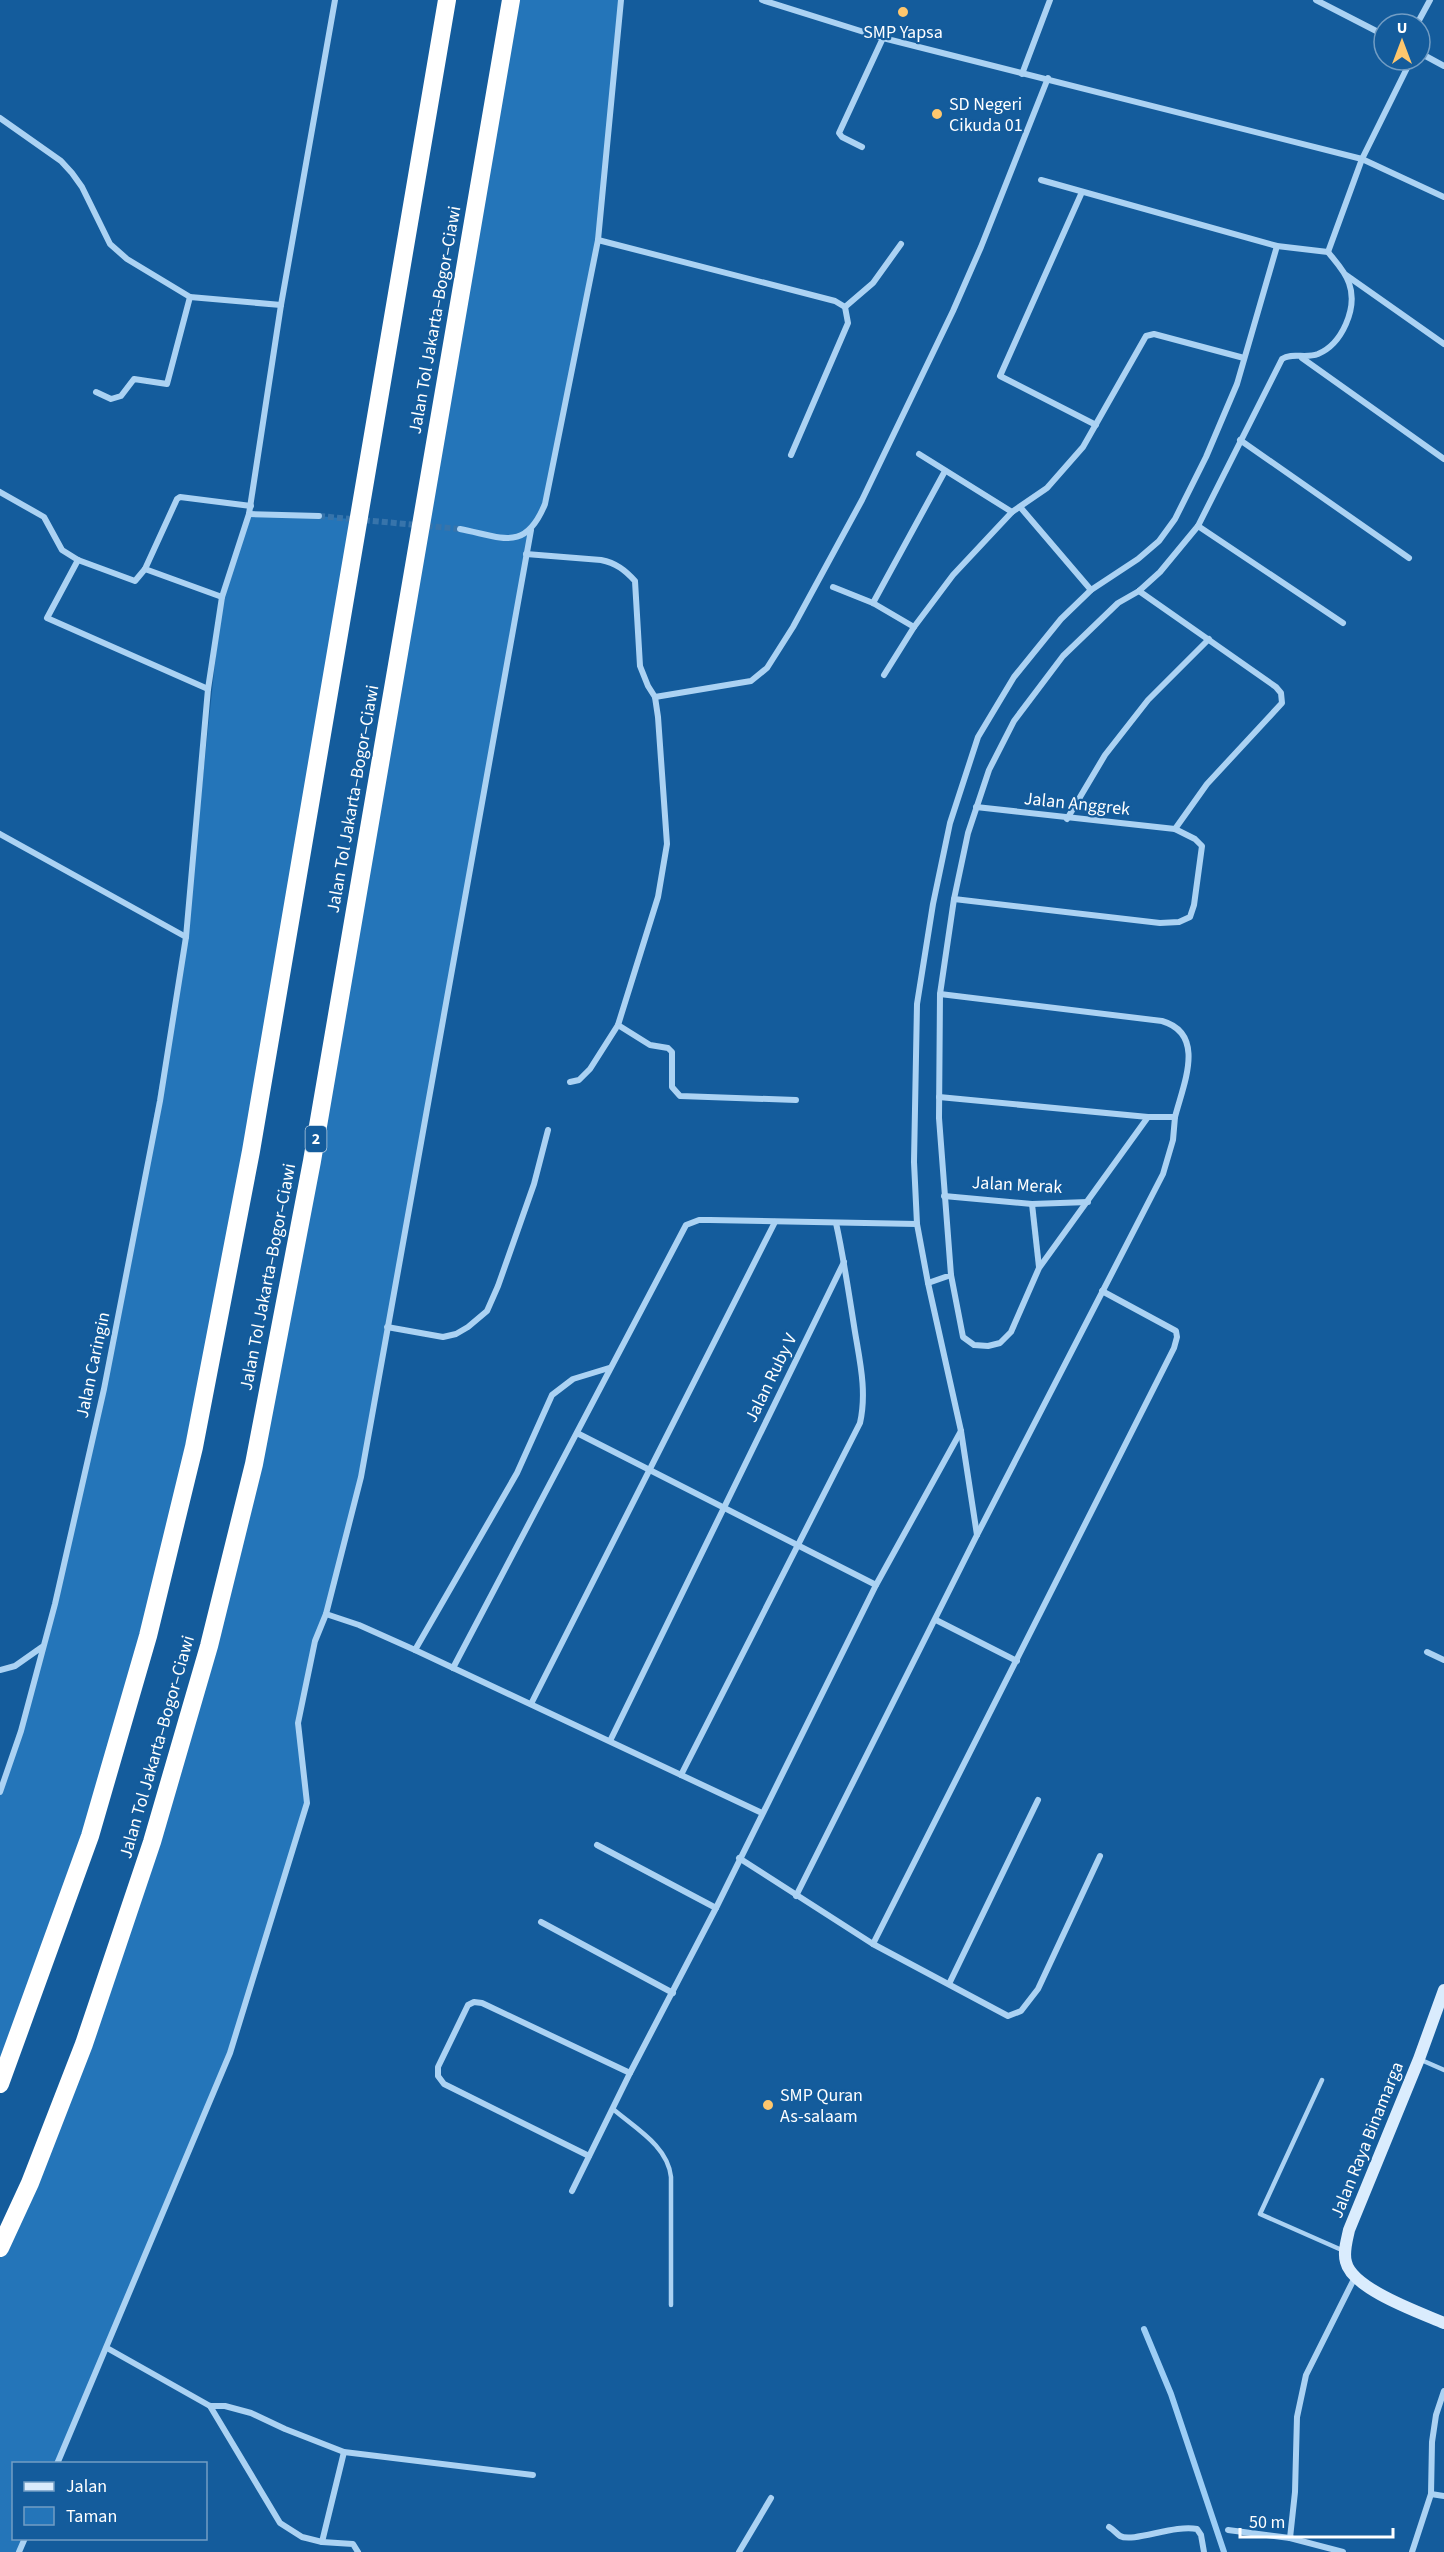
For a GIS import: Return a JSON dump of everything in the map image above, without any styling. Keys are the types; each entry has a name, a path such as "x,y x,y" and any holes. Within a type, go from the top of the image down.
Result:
{"highway":[{"path":"0,2084 90,1836 148,1636 194,1447 251,1151 447,0"},
{"name":"Jalan Tol Jakarta–Bogor–Ciawi","path":"0,2248 30,2183 84,2044 153,1842 209,1646 254,1464 314,1149 511,0"}],"street":[{"name":"Jalan Caringin","path":"0,1792 21,1731 58,1592 104,1389 160,1101 186,937 208,689 222,597 251,506 281,305 335,0"},
{"path":"57,2462 231,2053 307,1803 298,1722 315,1641 326,1614 361,1477 526,554 531,530 545,504 551,480 598,240 621,0"},
{"path":"762,0 883,38 1362,159 1444,196"},
{"path":"1022,74 1050,0"},
{"path":"1316,0 1372,29"},
{"path":"862,147 842,137 839,133 883,38"},
{"path":"1328,252 1362,159 1405,72"},
{"path":"655,697 751,681 767,668 793,627 862,500 933,348 953,311 1048,78"},
{"path":"0,118 61,160 82,187 110,244 127,259 190,297 281,305"},
{"path":"1041,180 1277,246 1328,252 1345,275 1444,344"},
{"path":"1082,192 1000,376 1096,425"},
{"path":"598,240 835,301 845,307 848,323 791,454"},
{"path":"845,307 873,283 901,244"},
{"path":"977,1535 961,1431 917,1224 914,1162 917,1004 933,904 950,823 978,737 995,706 1037,647 1060,619 1091,590 1159,541 1175,519 1206,457 1238,384 1277,246"},
{"path":"1302,358 1317,355 1337,340 1345,324 1352,299 1345,275"},
{"path":"96,392 111,399 121,396 134,379 167,384 190,297"},
{"path":"884,675 914,627 953,575 1012,512 1047,488 1083,447 1141,342 1149,335 1244,358"},
{"path":"1148,1117 1039,1268 1011,1332 1000,1343 988,1346 974,1345 963,1337 951,1275 944,1196 939,1097 940,994 954,899 968,833 989,770 1021,712 1063,656 1118,603 1138,591 1160,572 1198,526 1282,359 1289,355 1302,358 1444,459"},
{"path":"1240,440 1409,558"},
{"path":"919,454 1012,512"},
{"path":"873,603 945,471"},
{"path":"0,492 44,517 62,550 78,560 135,581 145,569 177,499 180,497 251,506"},
{"path":"1021,508 1091,590"},
{"path":"249,514 319,516"},
{"path":"1198,526 1343,623"},
{"path":"460,529 511,538 522,536 531,530"},
{"path":"526,554 610,562 628,573 635,581 640,666 655,697 668,844 658,897 618,1025 590,1069 579,1080 570,1082"},
{"path":"78,560 47,618 208,689"},
{"path":"145,569 222,597"},
{"path":"833,586 873,603 914,627"},
{"path":"954,899 1160,923 1179,922 1190,917 1194,905 1202,846 1195,839 1175,829 1207,784 1282,703 1281,693 1276,687 1209,639 1138,591"},
{"path":"1067,819 1105,755 1148,700 1209,639"},
{"name":"Jalan Anggrek","path":"976,807 1067,819 1175,829"},
{"path":"0,834 186,937"},
{"path":"796,1896 977,1535 1163,1174 1173,1140 1175,1117 1190,1051 1188,1039 1173,1024 940,994"},
{"path":"618,1025 650,1045 668,1048 672,1052 672,1087 680,1096 796,1100"},
{"path":"939,1097 1148,1117 1175,1117"},
{"path":"387,1327 442,1337 456,1334 487,1311 534,1184 548,1130"},
{"name":"Jalan Merak","path":"944,1196 1032,1204 1088,1202"},
{"path":"1032,1204 1039,1268"},
{"path":"453,1668 686,1225 710,1220 917,1224"},
{"path":"531,1704 775,1222"},
{"path":"681,1775 860,1423 865,1402 836,1222"},
{"name":"Jalan Ruby V","path":"610,1741 844,1262"},
{"path":"928,1283 951,1275"},
{"path":"873,1944 1162,1373 1177,1337 1176,1331 1102,1291"},
{"path":"415,1650 517,1473 552,1395 573,1379 609,1368"},
{"path":"572,2191 876,1586 961,1431"},
{"path":"577,1433 876,1586"},
{"path":"326,1614 359,1625 415,1650 762,1813"},
{"path":"936,1620 1017,1661"},
{"path":"0,1670 15,1666 43,1647"},
{"path":"1427,1652 1444,1660"},
{"path":"949,1984 1038,1800"},
{"path":"597,1845 716,1908"},
{"path":"739,1858 873,1944 1008,2016 1021,2012 1038,1989 1100,1856"},
{"path":"541,1922 673,1993"},
{"name":"Jalan Raya Binamarga","path":"1345,2251 1348,2230 1419,2060 1444,1989"},
{"path":"590,2156 444,2084 438,2076 438,2067 443,2056 468,2005 474,2002 482,2003 630,2073"},
{"path":"1345,2251 1346,2264 1355,2277 1380,2295 1444,2323"},
{"path":"1290,2538 1295,2492 1297,2417 1306,2375 1355,2277"},
{"path":"106,2348 210,2406 225,2406 251,2413 344,2452 533,2475"},
{"path":"1413,2552 1431,2494 1433,2433 1444,2391"},
{"path":"210,2406 280,2523 302,2537 322,2542 353,2544 358,2552"},
{"path":"322,2542 344,2452"},
{"path":"1431,2494 1444,2496"},
{"path":"739,2552 771,2498"},
{"path":"1110,2527 1121,2537 1131,2538 1176,2527 1197,2529 1201,2535 1204,2552"},
{"path":"1228,2530 1290,2538 1343,2552"}],"lane":[{"path":"1419,2060 1444,2070"},
{"path":"1322,2080 1260,2214 1345,2251"},
{"path":"613,2109 662,2152 668,2161 671,2177 671,2304"}],"green space":[{"path":"511,0 621,0 598,240 545,504 531,530 361,1477 325,1616 315,1641 298,1722 307,1803 230,2053 57,2462 12,2462 12,2540 25,2540 19,2552 0,2552 0,2244 84,2044 254,1463"},
{"path":"249,514 319,516 359,520 279,986 142,1658 0,2082 0,1790 21,1731 55,1604 124,1285 186,937 222,597"}],"waterway":[{"path":"1144,2329 1171,2394 1224,2552"}],"tunnel":[{"path":"319,516 460,529"}],"place":[{"name":"SMP Yapsa","path":"903,12"},
{"name":"SD Negeri Cikuda 01","path":"937,114"},
{"name":"SMP Quran As-salaam","path":"768,2105"}]}
